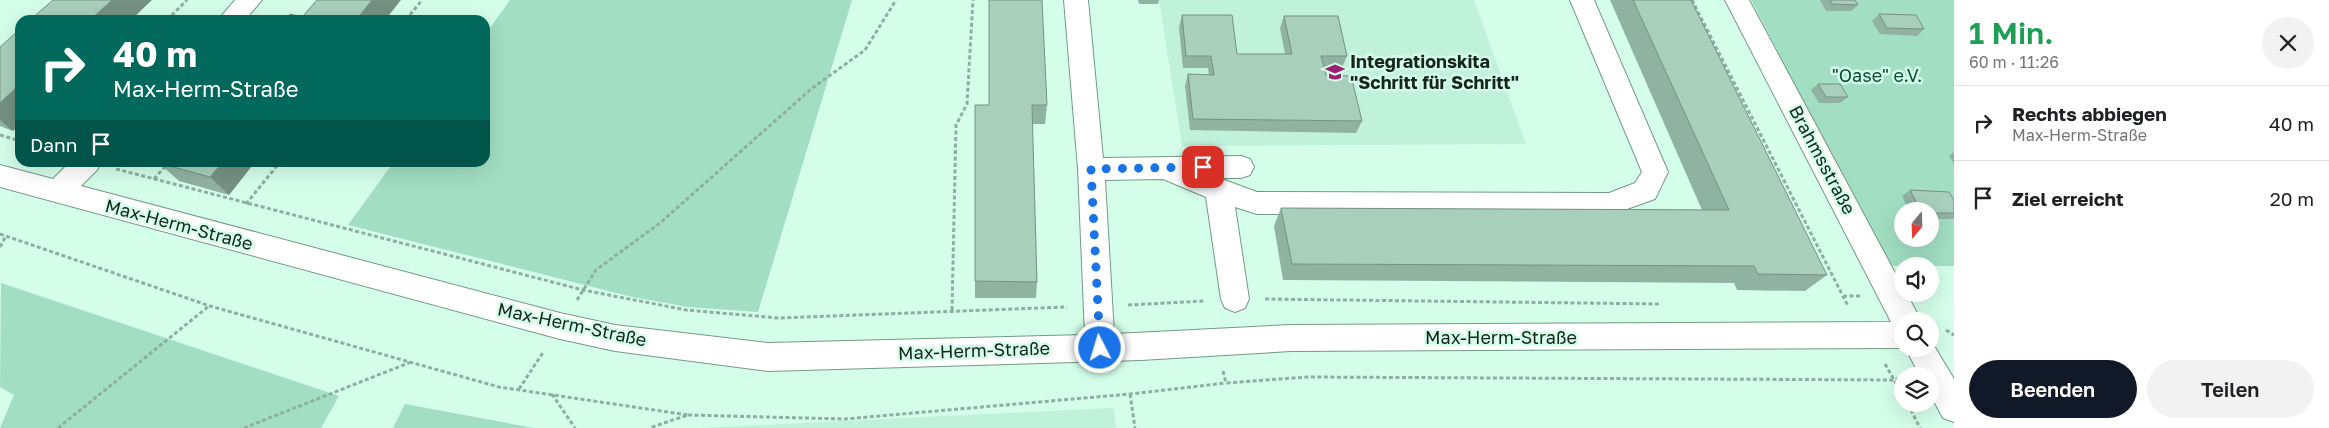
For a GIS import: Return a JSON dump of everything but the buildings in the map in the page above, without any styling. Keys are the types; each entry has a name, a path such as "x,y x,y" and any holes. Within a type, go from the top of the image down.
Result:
{"street":[{"path":"235,15 250,0"},
{"path":"1076,0 1091,169 1100,348"},
{"name":"Brahmsstraße","path":"1737,0 1901,312"},
{"path":"1165,168 1257,203 1610,204 1645,190 1655,172 1580,3"},
{"path":"58,193 83,167"},
{"path":"1091,169 1241,167"},
{"name":"Max-Herm-Straße","path":"1,177 560,326 616,338 768,357 1100,348 1291,338 1894,335"},
{"path":"1219,190 1235,299"},
{"path":"1925,357 1954,408"}],"path":[{"path":"172,15 187,0"},
{"path":"410,15 422,0"},
{"path":"583,290 596,270 660,224 811,89 865,50 896,0"},
{"path":"952,310 956,125 967,104 973,0"},
{"path":"0,135 15,140"},
{"path":"154,179 165,167"},
{"path":"246,204 276,167"},
{"path":"0,234 210,306 499,387 688,415 845,418 1130,394 1307,376 1894,380"},
{"path":"0,247 6,236"},
{"path":"1203,301 1226,383"},
{"path":"58,428 210,306"},
{"path":"244,428 412,362"},
{"path":"552,394 575,428"},
{"path":"1130,394 1134,428"},
{"path":"1912,412 1920,428"},
{"path":"649,428 688,415"}],"shaded area":[{"name":"Integrationskita \"Schritt für Schritt\"","path":"1159,0 1474,0 1526,144 1182,146"},
{"path":"1114,408 1116,428 697,428"}],"green space":[{"path":"510,0 852,0 758,312 688,307 632,297 348,225 390,167 490,167 490,28"},
{"name":"\"Oase\" e.V.","path":"1751,0 1954,0 1954,266 1939,266 1939,257 1894,257 1894,266 1890,266"},
{"path":"1,283 339,396 321,428 0,428 14,395 0,387"},
{"path":"405,404 534,428 393,428"}],"place":[{"name":"Integrationskita \"Schritt für Schritt\"","path":"1335,72"}],"route":[{"path":"1100,348 1096,307 1091,169 1203,167"}]}
